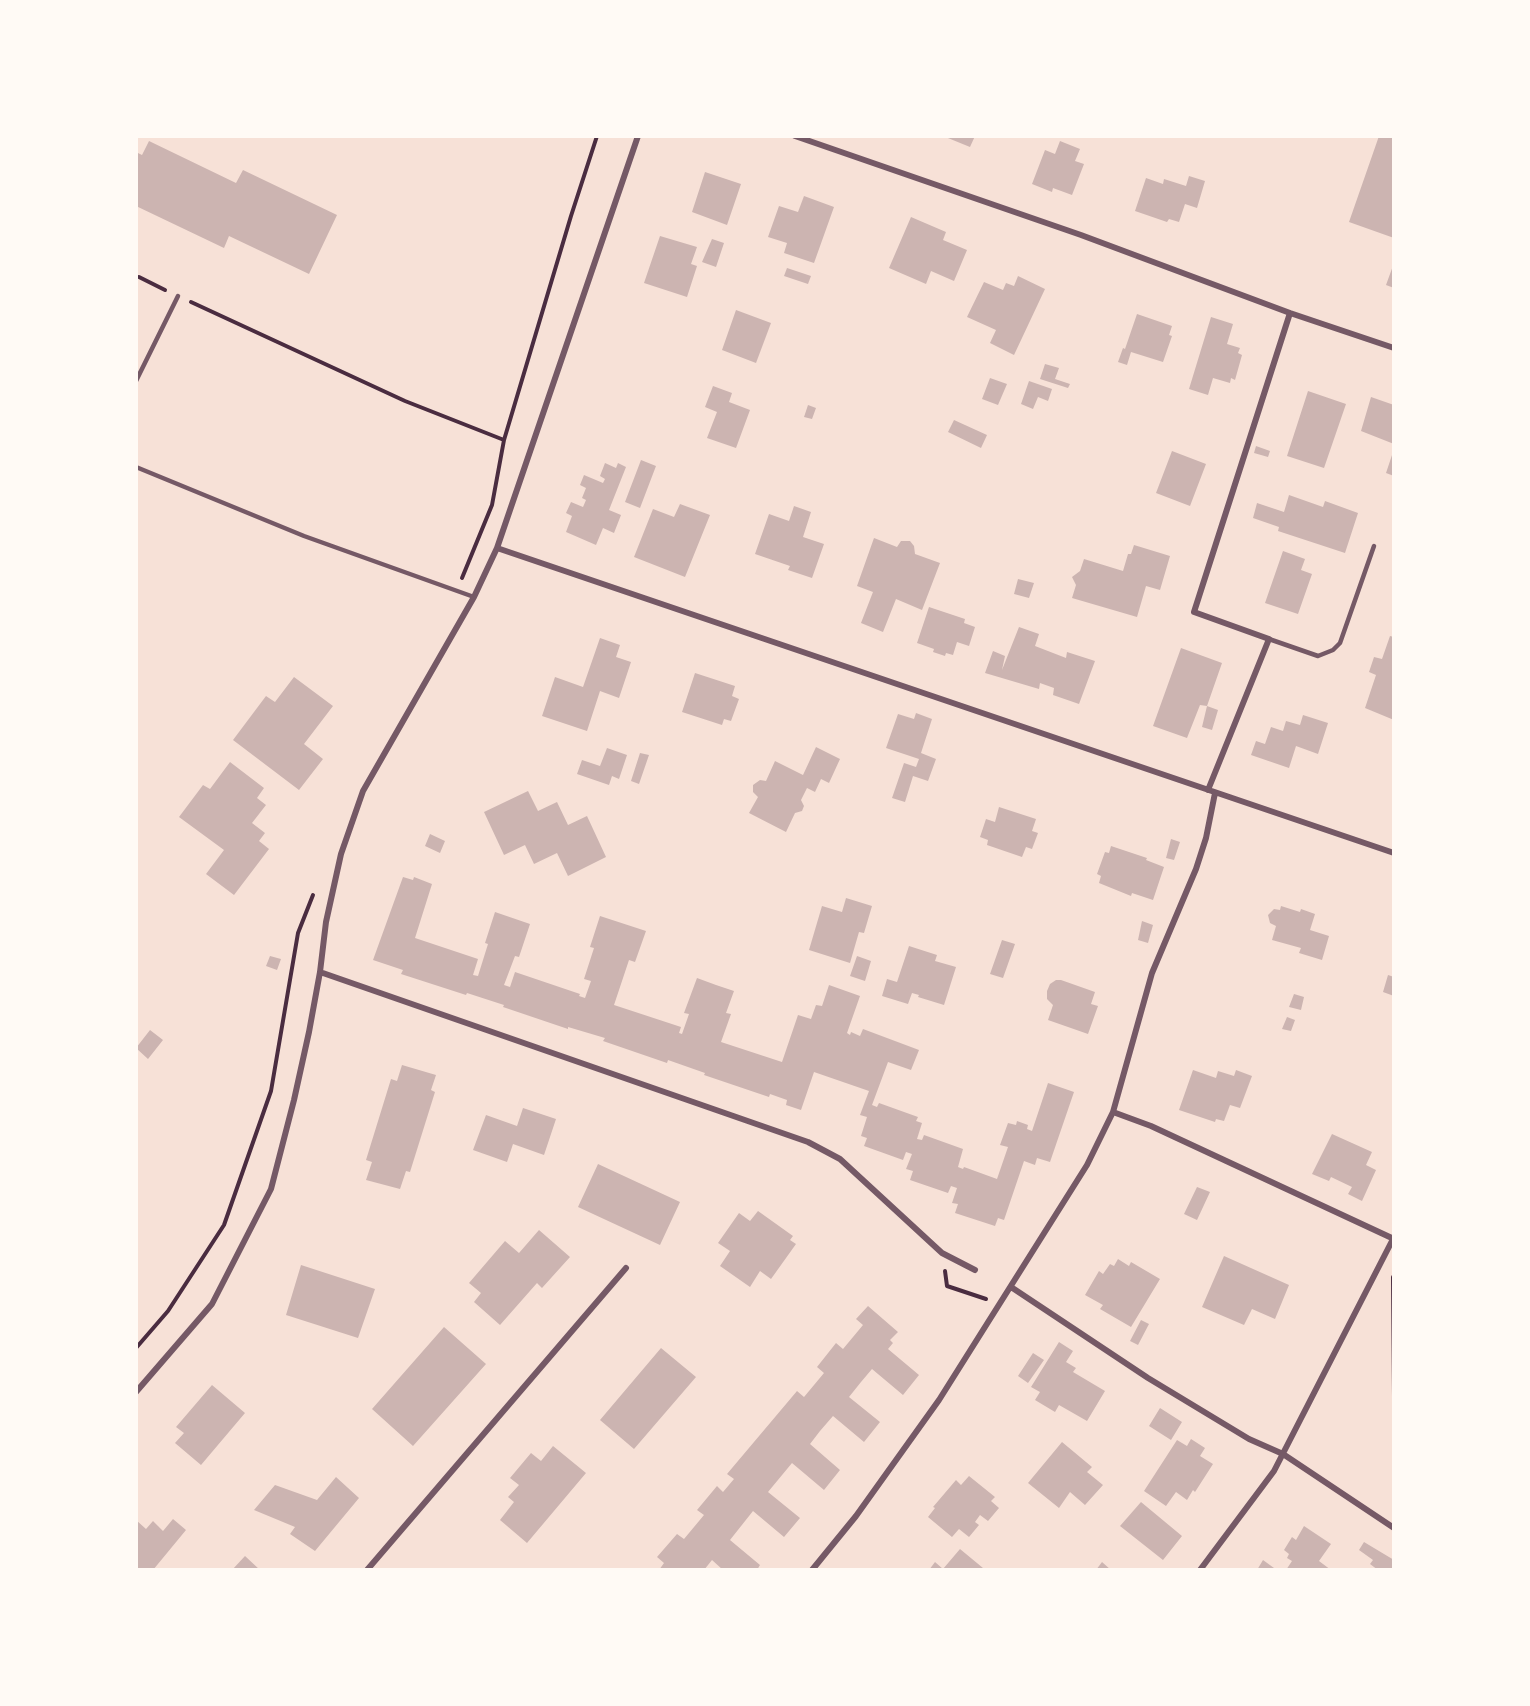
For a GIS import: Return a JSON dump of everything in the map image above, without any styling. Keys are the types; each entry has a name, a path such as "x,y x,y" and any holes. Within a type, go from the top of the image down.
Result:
{"street":[{"path":"136,1392 212,1304 271,1189 294,1100 320,972 326,922 341,854 363,791 474,597 497,548 638,136"},
{"path":"795,136 1081,235 1290,314 1394,348"},
{"path":"812,1569 856,1516 939,1400 1087,1165 1113,1112 1152,973 1196,869 1206,838 1212,792 1269,639 1194,612 1290,314"},
{"path":"497,548 1394,854"},
{"path":"320,972 808,1142 840,1159 942,1253 975,1270"},
{"path":"1113,1112 1151,1126 1393,1238 1274,1471 1200,1569"},
{"path":"367,1569 626,1268"},
{"path":"1011,1287 1148,1378 1249,1439 1283,1454 1394,1528"}],"lane":[{"path":"136,381 178,296"},
{"path":"136,467 304,536 474,597"},
{"path":"1269,639 1318,656 1333,650 1340,643 1374,546"}],"path":[{"path":"139,277 405,401 504,440"},
{"path":"1393,1272 1394,1396"}],"building":[{"path":"943,136 975,136 970,147"},
{"path":"1379,136 1394,136 1394,238 1349,222"},
{"path":"149,141 236,183 243,170 337,215 309,274 229,236 224,248 136,206 136,152 142,155"},
{"path":"1060,141 1080,149 1075,161 1084,164 1072,195 1053,188 1052,192 1032,184 1045,150 1055,154"},
{"path":"705,172 741,184 727,225 692,212"},
{"path":"1189,176 1205,181 1197,208 1185,204 1179,222 1169,219 1167,222 1135,211 1146,178 1163,184 1164,179 1186,186"},
{"path":"804,196 834,207 814,263 784,253 787,243 768,237 779,206 798,212"},
{"path":"911,217 946,232 943,240 967,250 954,281 931,271 926,284 889,268"},
{"path":"660,236 697,247 691,264 697,266 687,297 644,283"},
{"path":"712,239 724,243 716,267 702,262"},
{"path":"1394,263 1394,288 1386,285"},
{"path":"787,268 811,276 808,284 784,276"},
{"path":"1018,276 1045,289 1014,355 990,343 996,330 967,317 984,282 1003,290 1006,283 1014,286"},
{"path":"736,310 771,323 756,363 722,350"},
{"path":"1137,314 1172,326 1169,335 1172,336 1163,362 1131,352 1127,365 1118,362"},
{"path":"1211,317 1233,324 1227,344 1240,348 1238,353 1242,355 1235,380 1231,378 1230,383 1213,378 1208,395 1189,389"},
{"path":"1045,364 1059,368 1055,379 1070,384 1068,388 1040,379"},
{"path":"990,378 1007,384 998,405 982,399"},
{"path":"1029,381 1052,389 1048,401 1038,397 1033,409 1021,404"},
{"path":"713,386 732,393 729,402 750,410 736,448 707,438 717,412 705,407"},
{"path":"1308,391 1346,404 1324,468 1287,456"},
{"path":"1371,397 1394,405 1394,444 1361,431"},
{"path":"808,405 816,408 812,419 804,417"},
{"path":"954,420 987,435 981,448 948,432"},
{"path":"1256,446 1270,451 1268,457 1254,453"},
{"path":"1394,449 1394,476 1386,473"},
{"path":"1172,451 1206,464 1190,506 1156,493"},
{"path":"641,460 656,466 640,508 625,502"},
{"path":"605,463 616,468 618,463 626,467 609,510 621,515 614,533 603,528 596,545 566,532 572,516 566,513 571,502 583,507 586,500 582,498 586,488 580,485 584,475 603,483 605,479 600,476"},
{"path":"1289,495 1323,507 1325,501 1358,513 1345,553 1278,531 1279,527 1253,518 1257,503 1284,512"},
{"path":"680,504 710,515 685,577 634,557 653,509 674,517"},
{"path":"794,506 811,512 803,537 824,544 812,578 788,570 790,566 755,554 769,514 789,521"},
{"path":"874,538 897,547 901,541 910,541 914,546 915,554 940,563 922,610 896,599 883,632 861,623 873,592 857,586"},
{"path":"1134,545 1170,556 1160,590 1146,586 1137,617 1072,598 1076,585 1072,577 1080,571 1084,559 1123,571 1128,554 1131,554"},
{"path":"1283,551 1305,559 1301,570 1312,574 1298,614 1265,603"},
{"path":"1018,579 1034,583 1029,598 1014,594"},
{"path":"929,607 965,619 964,623 975,627 969,646 957,642 953,655 946,653 945,656 917,643"},
{"path":"1019,627 1039,634 1035,646 1066,658 1067,652 1095,661 1079,704 1053,695 1054,688 1040,683 1039,689 985,673 993,651 1005,656 1002,670"},
{"path":"1390,636 1394,637 1394,720 1365,708 1376,675 1369,672 1374,657 1382,659"},
{"path":"600,638 620,645 616,657 631,662 619,698 600,691 587,731 542,716 555,677 583,687"},
{"path":"1181,648 1222,663 1207,706 1200,705 1187,738 1153,726"},
{"path":"695,673 735,686 732,696 739,699 731,721 724,719 722,725 682,712"},
{"path":"294,677 333,706 304,744 323,759 299,790 233,740 266,696 275,702"},
{"path":"1207,706 1218,710 1212,730 1202,727"},
{"path":"916,713 932,719 921,753 936,759 928,781 913,776 905,802 892,798 904,763 916,767 919,759 886,748 898,714 914,719"},
{"path":"1303,715 1328,723 1318,754 1296,746 1289,768 1251,755 1256,741 1265,744 1271,727 1283,731 1286,721 1300,725"},
{"path":"816,747 840,759 829,783 821,779 815,792 807,788 801,800 804,806 802,811 795,813 786,832 749,813 758,797 753,792 753,785 760,780 766,781 775,761 803,775"},
{"path":"607,748 627,755 619,779 612,776 609,785 577,774 582,760 600,766"},
{"path":"640,753 649,755 639,784 631,781"},
{"path":"230,762 264,788 257,798 266,805 252,823 265,833 259,841 269,849 234,895 206,874 224,850 179,817 203,785 210,789"},
{"path":"528,791 538,811 557,802 568,825 587,816 606,857 568,876 557,853 534,864 525,845 504,855 484,812"},
{"path":"999,807 1036,819 1032,831 1038,833 1032,849 1026,847 1022,857 987,845 988,840 980,837 986,819 995,822"},
{"path":"430,834 445,841 440,853 425,846"},
{"path":"1171,839 1180,842 1174,860 1166,858"},
{"path":"1111,846 1147,858 1146,860 1164,867 1153,900 1132,893 1131,896 1099,883 1101,876 1097,874 1105,852 1109,853"},
{"path":"403,877 413,880 414,877 432,884 415,938 478,959 473,975 478,976 495,912 530,924 519,957 515,956 504,985 510,987 515,972 580,994 579,996 585,998 591,981 584,979 594,948 590,947 600,916 646,931 635,962 629,960 614,1005 681,1027 679,1033 682,1034 689,1014 684,1013 697,978 734,991 726,1013 731,1014 721,1042 782,1062 798,1015 811,1019 816,1005 822,1006 829,985 860,996 847,1033 850,1035 851,1032 860,1036 863,1029 919,1050 911,1070 888,1062 872,1105 877,1107 879,1103 918,1117 916,1121 922,1123 917,1139 922,1140 924,1135 963,1149 958,1167 997,1179 1008,1147 1000,1145 1008,1123 1016,1125 1017,1121 1028,1125 1027,1129 1032,1131 1048,1083 1074,1092 1050,1162 1037,1158 1035,1165 1024,1161 1004,1220 998,1218 995,1226 955,1213 958,1204 952,1203 957,1188 951,1186 948,1193 910,1180 913,1171 906,1169 912,1154 906,1152 903,1160 864,1146 867,1138 861,1136 867,1117 860,1115 869,1091 814,1072 801,1110 786,1105 787,1100 770,1094 769,1097 668,1060 667,1063 603,1041 605,1038 568,1027 568,1029 503,1007 504,1005 401,974 403,970 373,960"},
{"path":"846,898 872,906 864,933 859,932 850,963 809,950 822,906 842,912"},
{"path":"1281,906 1315,914 1310,930 1329,936 1322,960 1299,953 1301,948 1272,940 1276,926 1270,923 1268,915 1274,909 1280,910"},
{"path":"1142,921 1153,925 1148,943 1138,940"},
{"path":"1002,940 1015,944 1003,978 990,974"},
{"path":"909,946 937,955 935,961 956,967 944,1005 912,993 908,1004 882,996 887,979 897,982"},
{"path":"270,956 281,959 277,970 266,966"},
{"path":"857,956 871,961 865,981 850,976"},
{"path":"1388,975 1394,977 1394,996 1383,992"},
{"path":"1056,980 1095,992 1091,1004 1098,1006 1088,1034 1048,1020 1053,1005 1047,999 1047,991 1050,984"},
{"path":"1294,994 1304,997 1301,1010 1289,1007"},
{"path":"1287,1017 1295,1020 1291,1031 1282,1029"},
{"path":"150,1030 163,1040 148,1059 136,1048"},
{"path":"402,1065 436,1075 431,1090 435,1092 410,1172 406,1171 400,1189 366,1180 372,1162 366,1160 391,1079 397,1081"},
{"path":"1193,1070 1216,1078 1218,1071 1234,1076 1236,1070 1252,1076 1240,1108 1230,1105 1224,1121 1216,1119 1215,1122 1179,1110"},
{"path":"523,1108 556,1119 544,1155 513,1144 507,1162 473,1150 486,1115 517,1126"},
{"path":"1332,1134 1372,1152 1366,1165 1376,1170 1362,1201 1348,1194 1352,1187 1331,1177 1329,1181 1312,1174"},
{"path":"598,1164 680,1202 660,1245 578,1207"},
{"path":"1197,1187 1210,1192 1197,1220 1184,1214"},
{"path":"758,1211 793,1236 790,1240 796,1244 771,1279 760,1271 750,1287 720,1266 730,1251 718,1243 739,1213 750,1221"},
{"path":"539,1230 570,1257 542,1288 537,1283 500,1325 474,1302 481,1293 469,1283 505,1241 519,1253"},
{"path":"1224,1256 1289,1285 1275,1319 1252,1309 1244,1325 1202,1307"},
{"path":"1118,1259 1129,1266 1131,1262 1160,1279 1131,1327 1100,1309 1103,1305 1085,1295 1099,1271 1103,1274 1110,1264 1114,1266"},
{"path":"301,1265 375,1289 358,1338 286,1315"},
{"path":"868,1306 898,1332 890,1340 893,1343 888,1349 919,1375 903,1395 872,1369 861,1382 849,1397 880,1422 864,1442 833,1416 820,1431 810,1444 840,1470 824,1490 792,1463 768,1492 800,1518 784,1537 753,1511 730,1540 760,1565 757,1570 723,1570 712,1560 704,1570 659,1570 664,1563 657,1557 677,1534 684,1539 704,1515 697,1510 717,1486 723,1492 734,1479 727,1474 797,1391 804,1397 824,1373 817,1367 836,1343 843,1349 863,1325 856,1319"},
{"path":"1141,1320 1149,1324 1138,1345 1130,1341"},
{"path":"444,1327 486,1364 413,1446 372,1409"},
{"path":"1059,1342 1073,1351 1066,1362 1076,1368 1073,1372 1105,1391 1087,1421 1059,1405 1055,1412 1035,1400 1040,1392 1031,1387"},
{"path":"661,1348 696,1377 634,1449 600,1420"},
{"path":"1033,1353 1044,1360 1028,1383 1018,1376"},
{"path":"212,1385 245,1413 201,1465 175,1443 184,1433 176,1427"},
{"path":"1160,1408 1182,1422 1171,1440 1149,1426"},
{"path":"1191,1439 1205,1448 1200,1456 1213,1464 1195,1492 1193,1490 1187,1500 1176,1492 1166,1506 1144,1491 1177,1440 1187,1446"},
{"path":"1062,1442 1092,1467 1087,1472 1103,1485 1085,1505 1070,1492 1059,1508 1028,1483"},
{"path":"553,1446 586,1473 527,1543 500,1520 514,1502 508,1497 519,1485 510,1478 531,1453 541,1461"},
{"path":"969,1476 995,1497 991,1501 999,1508 988,1521 980,1515 975,1522 979,1525 969,1537 959,1529 952,1537 928,1517 935,1508 933,1507 956,1480 961,1485"},
{"path":"336,1477 359,1498 315,1551 290,1534 295,1527 254,1510 275,1485 317,1500"},
{"path":"1141,1502 1182,1536 1163,1560 1120,1526"},
{"path":"173,1519 186,1530 153,1570 136,1570 136,1520 146,1529 153,1521 163,1531"},
{"path":"1304,1526 1331,1544 1319,1561 1331,1570 1286,1570 1292,1561 1287,1558 1289,1554 1284,1550 1292,1537 1296,1540"},
{"path":"1364,1542 1394,1560 1394,1570 1378,1570 1370,1564 1373,1560 1359,1550"},
{"path":"960,1549 983,1568 981,1570 929,1570 935,1562 943,1569"},
{"path":"245,1556 260,1570 232,1570"},
{"path":"1263,1560 1274,1568 1273,1570 1257,1570"},
{"path":"1102,1562 1111,1570 1096,1570"}]}
